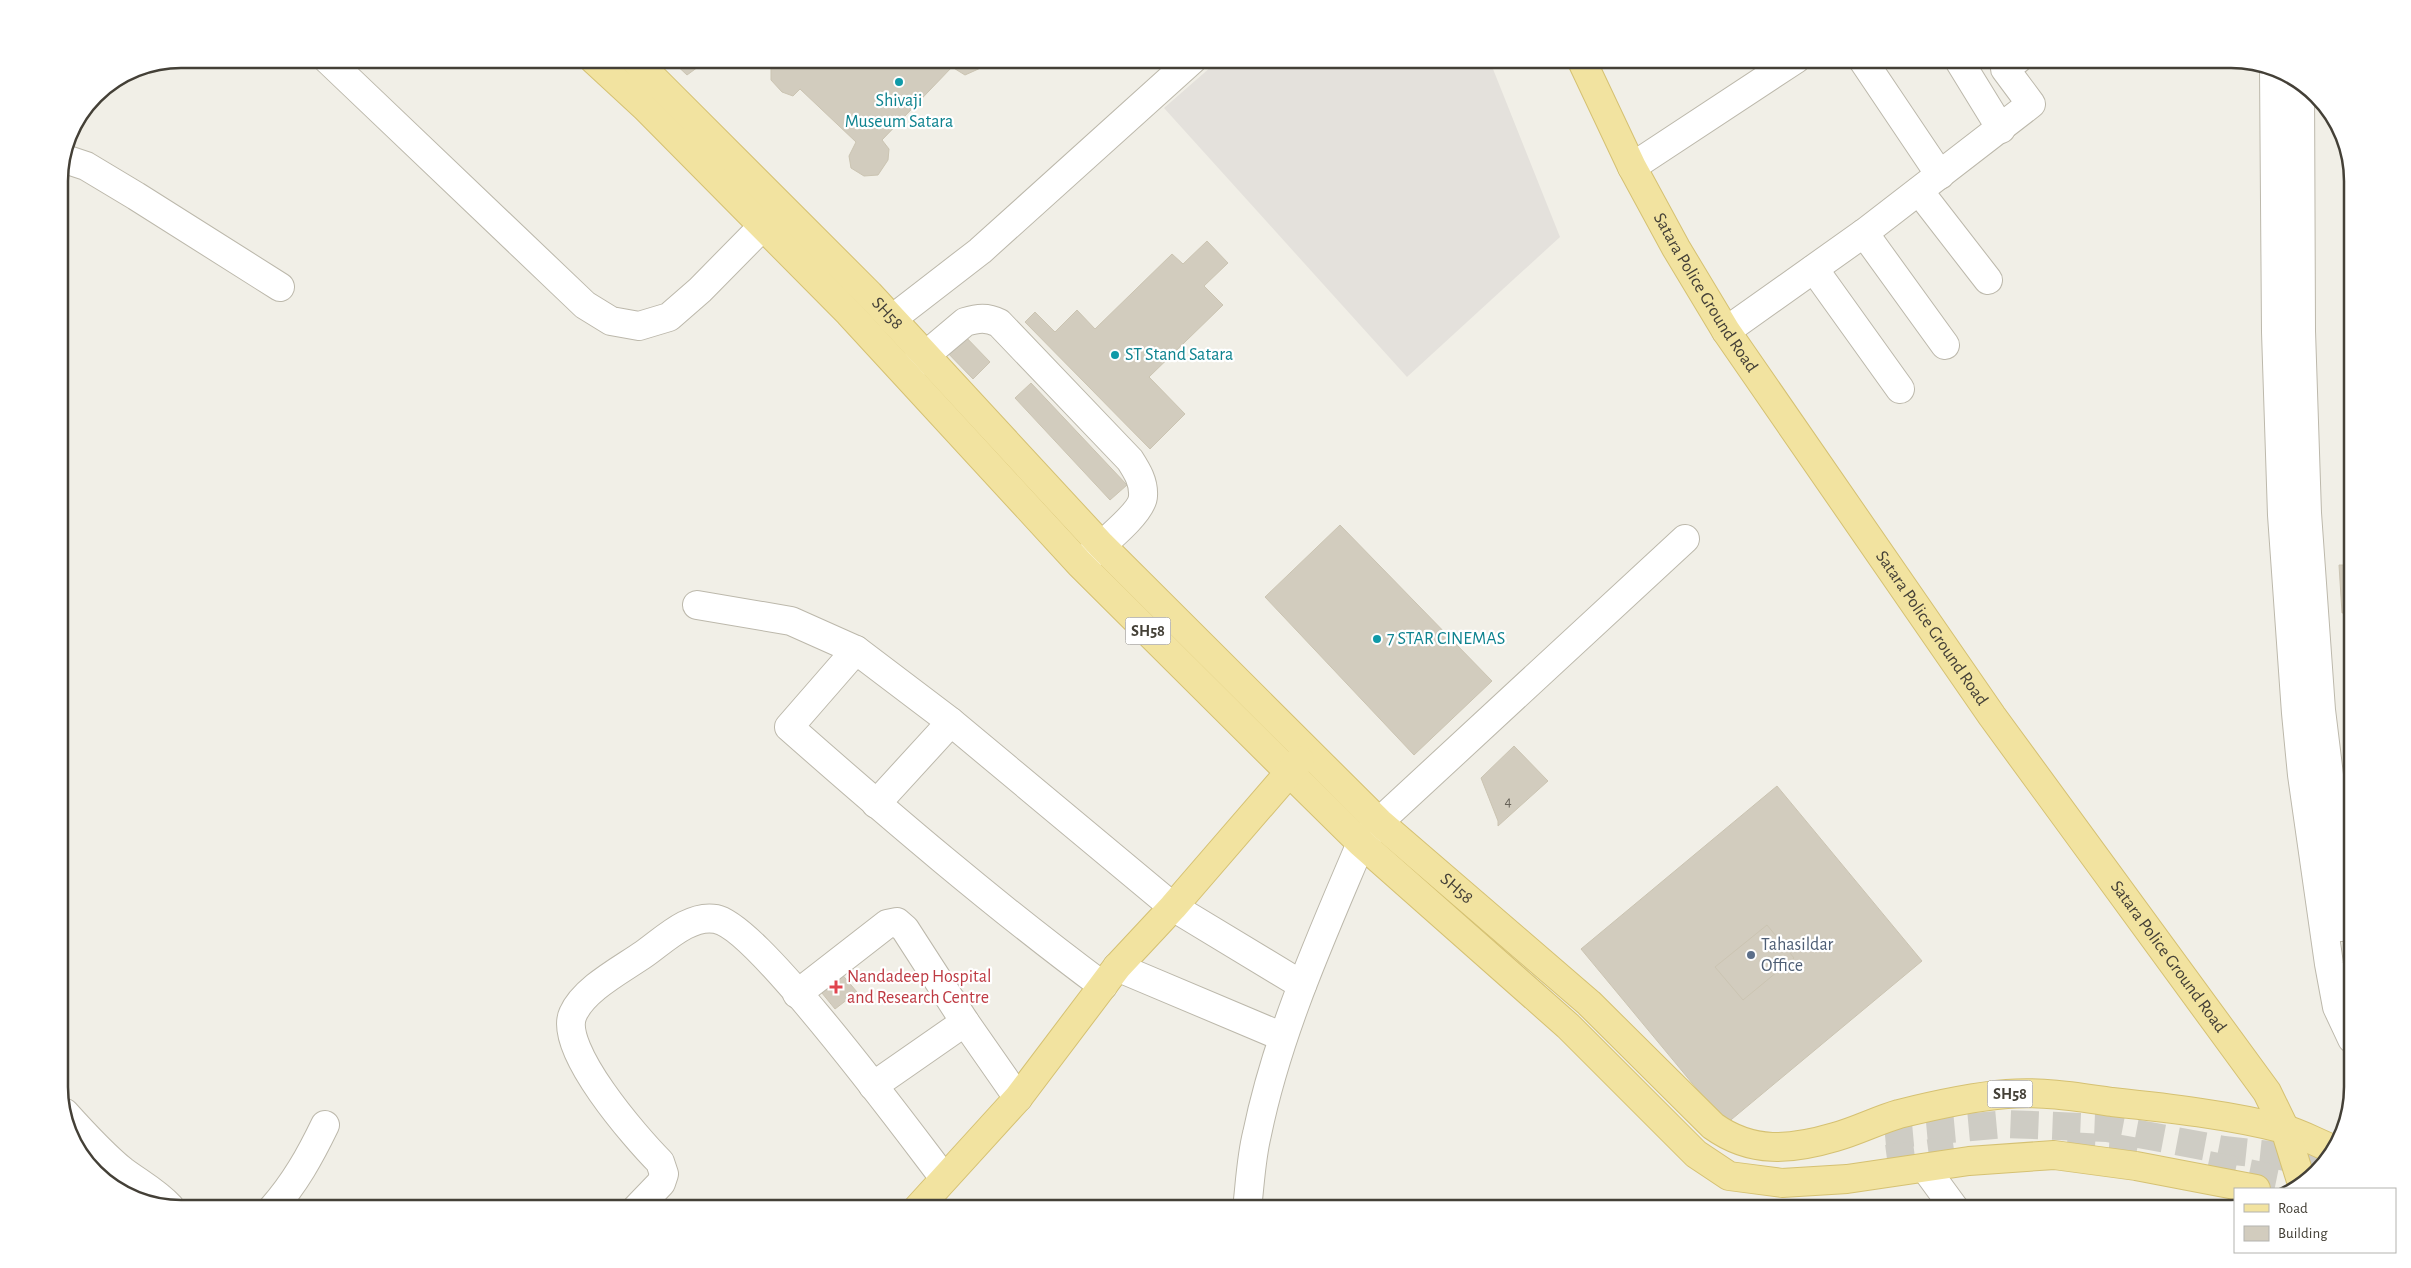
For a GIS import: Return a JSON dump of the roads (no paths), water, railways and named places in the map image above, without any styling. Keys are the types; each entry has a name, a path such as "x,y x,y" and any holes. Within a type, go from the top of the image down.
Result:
{"main road":[{"name":"SH58","path":"602,67 645,107 763,226 904,374 1080,564 1289,772 1361,843 1568,1026 1696,1154 1729,1176 1782,1183 1847,1179 1969,1161 2054,1155 2136,1166 2251,1188"},
{"name":"SH58","path":"643,67 672,94 892,319 1101,545 1380,822 1589,1004 1713,1126 1738,1142 1764,1148 1796,1145 1836,1137 1898,1114 1957,1101 2008,1094 2050,1094 2164,1108 2285,1129 2326,1146"},
{"name":"Satara Police Ground Road","path":"1585,67 1632,167 1676,248 1726,331 1992,716 2267,1092 2285,1129 2300,1176"},
{"path":"925,1200 1018,1098 1110,976 1173,907 1309,750"},
{"path":"1629,1087 1651,1065"},
{"path":"1782,1183 1886,1147 1836,1137"}],"street":[{"path":"336,67 585,305 610,321 639,326 668,317 700,290 763,226"},
{"path":"892,319 980,250 1184,67"},
{"path":"1632,167 1784,67"},
{"path":"1867,67 1940,175"},
{"path":"1963,67 2001,129"},
{"path":"1726,331 1864,233 2031,104 2005,69 2008,67"},
{"path":"2274,77 2276,332 2281,505 2302,775 2337,1007 2344,1022"},
{"path":"2300,92 2301,331 2307,513 2321,710 2341,773 2339,916 2344,943"},
{"path":"69,160 86,166 136,196 280,287"},
{"path":"1919,191 1988,280"},
{"path":"1864,233 1945,345"},
{"path":"1814,269 1900,390"},
{"path":"904,374 966,322 977,318 990,318 999,323 1130,460 1141,478 1144,498 1132,517 1080,564"},
{"path":"1248,1200 1256,1134 1283,1037 1302,985 1361,843 1380,822 1685,539"},
{"path":"697,604 791,621 856,650 951,722 1173,907 1302,985"},
{"path":"856,650 789,727 876,804 1039,939 1110,976 1283,1037"},
{"path":"876,804 951,722"},
{"path":"2302,775 2341,773"},
{"path":"645,1200 661,1183 664,1174 660,1162 603,1095 586,1067 572,1037 571,1016 583,998 679,929 697,920 716,919 735,928 760,950 873,1086 944,1178"},
{"path":"797,994 887,924 897,922 905,929 965,1022 1018,1098"},
{"path":"873,1086 965,1022"},
{"path":"74,1122 122,1170 163,1199"},
{"path":"280,1200 308,1160 325,1125"},
{"path":"1925,1168 1948,1200"}],"tunnel":[{"path":"1885,1135 2006,1124 2107,1128 2224,1150 2281,1156 2312,1165"},
{"path":"2067,1146 2121,1149 2149,1154"},
{"path":"1887,1159 1954,1150"},
{"path":"2208,1165 2292,1182"}],"place":[{"name":"Shivaji Museum Satara","path":"899,82"},
{"name":"ST Stand Satara","path":"1115,355"},
{"name":"7 STAR CINEMAS","path":"1377,639"},
{"name":"Tahasildar Office","path":"1751,955"},
{"name":"Nandadeep Hospital and Research Centre","path":"836,987"}]}
